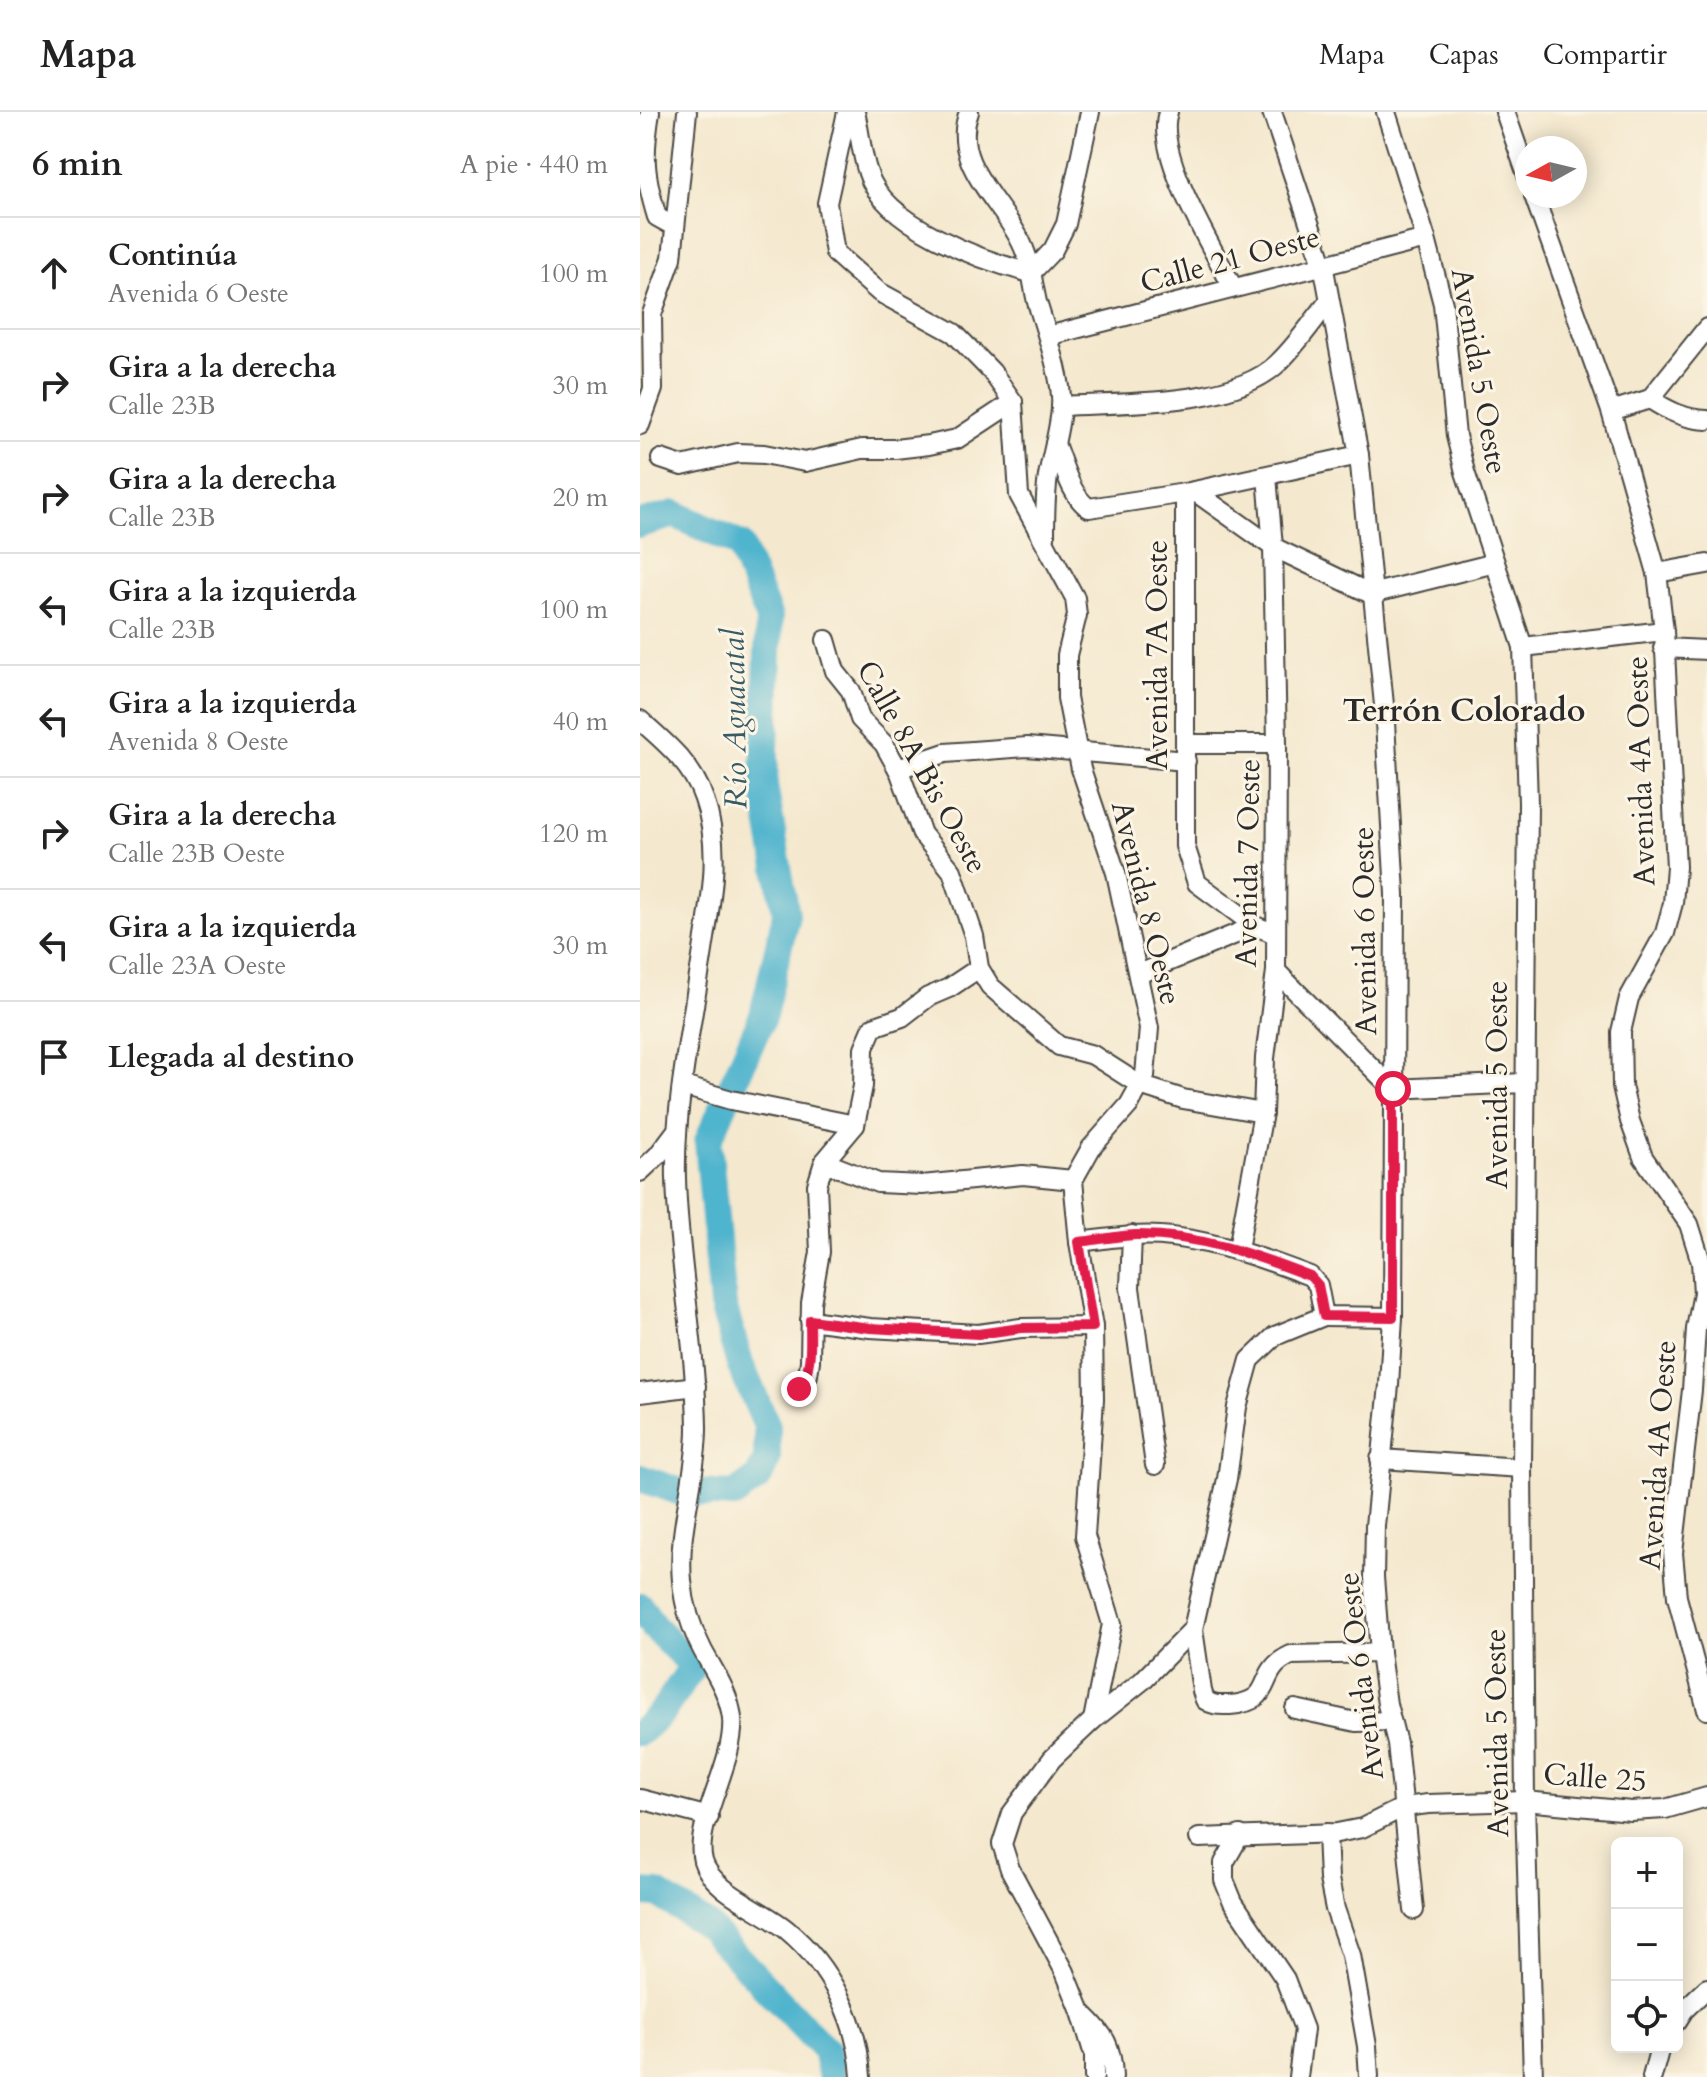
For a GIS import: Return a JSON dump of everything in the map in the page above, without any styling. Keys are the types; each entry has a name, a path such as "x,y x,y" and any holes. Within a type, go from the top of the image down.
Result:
{"street":[{"path":"650,112 645,143 646,178 657,217 675,227"},
{"path":"640,425 653,389 652,314 672,258 687,112"},
{"path":"661,459 682,466 738,453 764,454 805,462 862,449 929,445 957,439 1013,402 992,372 954,333 879,292 835,253 827,203 847,112"},
{"path":"855,112 868,175 891,208 955,249 1031,273"},
{"path":"969,112 964,126 964,142 975,174 1009,219 1026,253 1048,336 1061,406 1048,477 1045,543"},
{"path":"1031,273 1053,250 1066,224 1090,112"},
{"path":"1168,112 1164,124 1167,147 1176,174 1233,288"},
{"name":"Avenida 6 Oeste","path":"1272,112 1323,264 1359,455 1384,705 1395,894 1393,1317 1380,1459 1374,1577 1380,1653 1404,1807 1414,1910"},
{"name":"Avenida 5 Oeste","path":"1386,112 1443,304 1456,436 1523,647 1528,803 1522,1468 1525,1801 1533,2077"},
{"path":"1505,112 1515,141"},
{"name":"Avenida 4A Oeste","path":"1538,208 1611,411 1657,573 1676,867 1673,903 1665,933 1629,998 1621,1032 1622,1086 1643,1157 1689,1224 1701,1262 1700,1360 1673,1553 1677,1597 1707,1710"},
{"name":"Calle 21 Oeste","path":"1048,336 1426,239"},
{"path":"1061,406 1204,397 1248,382 1277,365 1329,301"},
{"path":"1611,411 1650,399 1707,328"},
{"path":"1650,399 1690,419 1707,420"},
{"name":"Avenida 8 Oeste","path":"1013,402 1019,495 1075,598 1077,615 1067,655 1067,698 1076,750 1116,873 1149,1028 1145,1076 1129,1105 1091,1148 1073,1180"},
{"path":"1055,444 1071,483 1089,508 1189,492 1359,455"},
{"name":"Avenida 7 Oeste","path":"1238,1249 1263,1113 1265,1058 1276,971 1277,744 1273,547 1267,476"},
{"path":"1189,492 1273,547 1371,594 1495,563"},
{"name":"Avenida 7A Oeste","path":"1189,492 1185,846 1197,883 1255,926"},
{"path":"1657,573 1707,564"},
{"path":"1523,647 1663,639 1707,650"},
{"name":"Calle 8A Bis Oeste","path":"826,640 835,671 851,691 860,719 884,744 898,769 922,834 952,871 974,936 979,968"},
{"path":"640,720 676,752 689,770 704,796 715,844 713,886 687,1087 677,1130 675,1178 686,1313 696,1386 696,1463 681,1560 682,1583 691,1626 728,1698 732,1721 730,1743 700,1844 704,1866 716,1883 786,1929 810,1952 829,1977 844,2005 856,2042 861,2077"},
{"path":"898,769 945,753 972,749 1027,747 1186,752 1277,744"},
{"path":"1139,974 1255,926 1276,934"},
{"path":"799,1389 808,1375 810,1320 820,1252 817,1185 824,1162 855,1125 863,1086 864,1048 873,1027 902,1017 928,997 949,988 979,968 990,986 1059,1046 1093,1055 1140,1085 1183,1099 1263,1113"},
{"path":"1276,971 1393,1089 1524,1083"},
{"path":"687,1087 731,1100 855,1125"},
{"path":"640,1172 677,1130"},
{"path":"824,1162 878,1183 922,1185 1023,1175 1073,1180 1079,1242 1093,1327 1094,1399 1085,1536 1112,1624 1093,1720"},
{"path":"1079,1242 1132,1235 1171,1236 1238,1249 1310,1276 1318,1285 1324,1316"},
{"path":"1132,1235 1130,1288 1155,1465"},
{"path":"1380,1653 1291,1655 1279,1660 1255,1700 1214,1706 1205,1700 1202,1691 1193,1629 1227,1479 1237,1407 1250,1360 1275,1336 1324,1316 1393,1317"},
{"path":"810,1320 870,1328 978,1334 1021,1328 1093,1327"},
{"path":"640,1393 696,1386"},
{"path":"1380,1459 1522,1468"},
{"path":"1094,2077 1094,2055 1081,2012 1065,1972 1010,1869 1002,1844 1012,1813 1052,1759 1093,1720 1142,1681 1193,1629"},
{"path":"1295,1709 1356,1722 1391,1721"},
{"name":"Calle 25","path":"1404,1807 1525,1801 1631,1811 1665,1809 1707,1797"},
{"path":"640,1799 709,1817"},
{"path":"1199,1838 1327,1833 1362,1828 1404,1807"},
{"path":"1327,1833 1329,1879 1335,1909 1351,1955 1367,2046 1369,2077"},
{"path":"1240,1835 1224,1863 1224,1880 1233,1902 1285,1979 1304,2029 1298,2077"},
{"path":"1683,2012 1707,1988"},
{"path":"1081,2012 1104,2034 1112,2059 1113,2077"},
{"path":"1652,2077 1658,2053"}],"waterway":[{"name":"Río Aguacatal","path":"640,524 675,514 740,545 769,618 764,785 786,914 763,1015 708,1141 723,1305 740,1364 767,1426 767,1459 758,1478 734,1495 681,1492 640,1478"},
{"name":"Río Aguacatal","path":"640,1606 653,1626 693,1666 662,1712 640,1732"},
{"name":"Río Aguacatal","path":"640,1893 658,1894 708,1926 826,2051 832,2077"}],"district":[{"name":"Terrón Colorado","path":"1464,711"}],"route":[{"path":"799,1389 808,1375 810,1320 870,1328 978,1334 1021,1328 1093,1327 1079,1242 1132,1235 1171,1236 1238,1249 1310,1276 1318,1285 1324,1316 1393,1317 1393,1089"}]}
